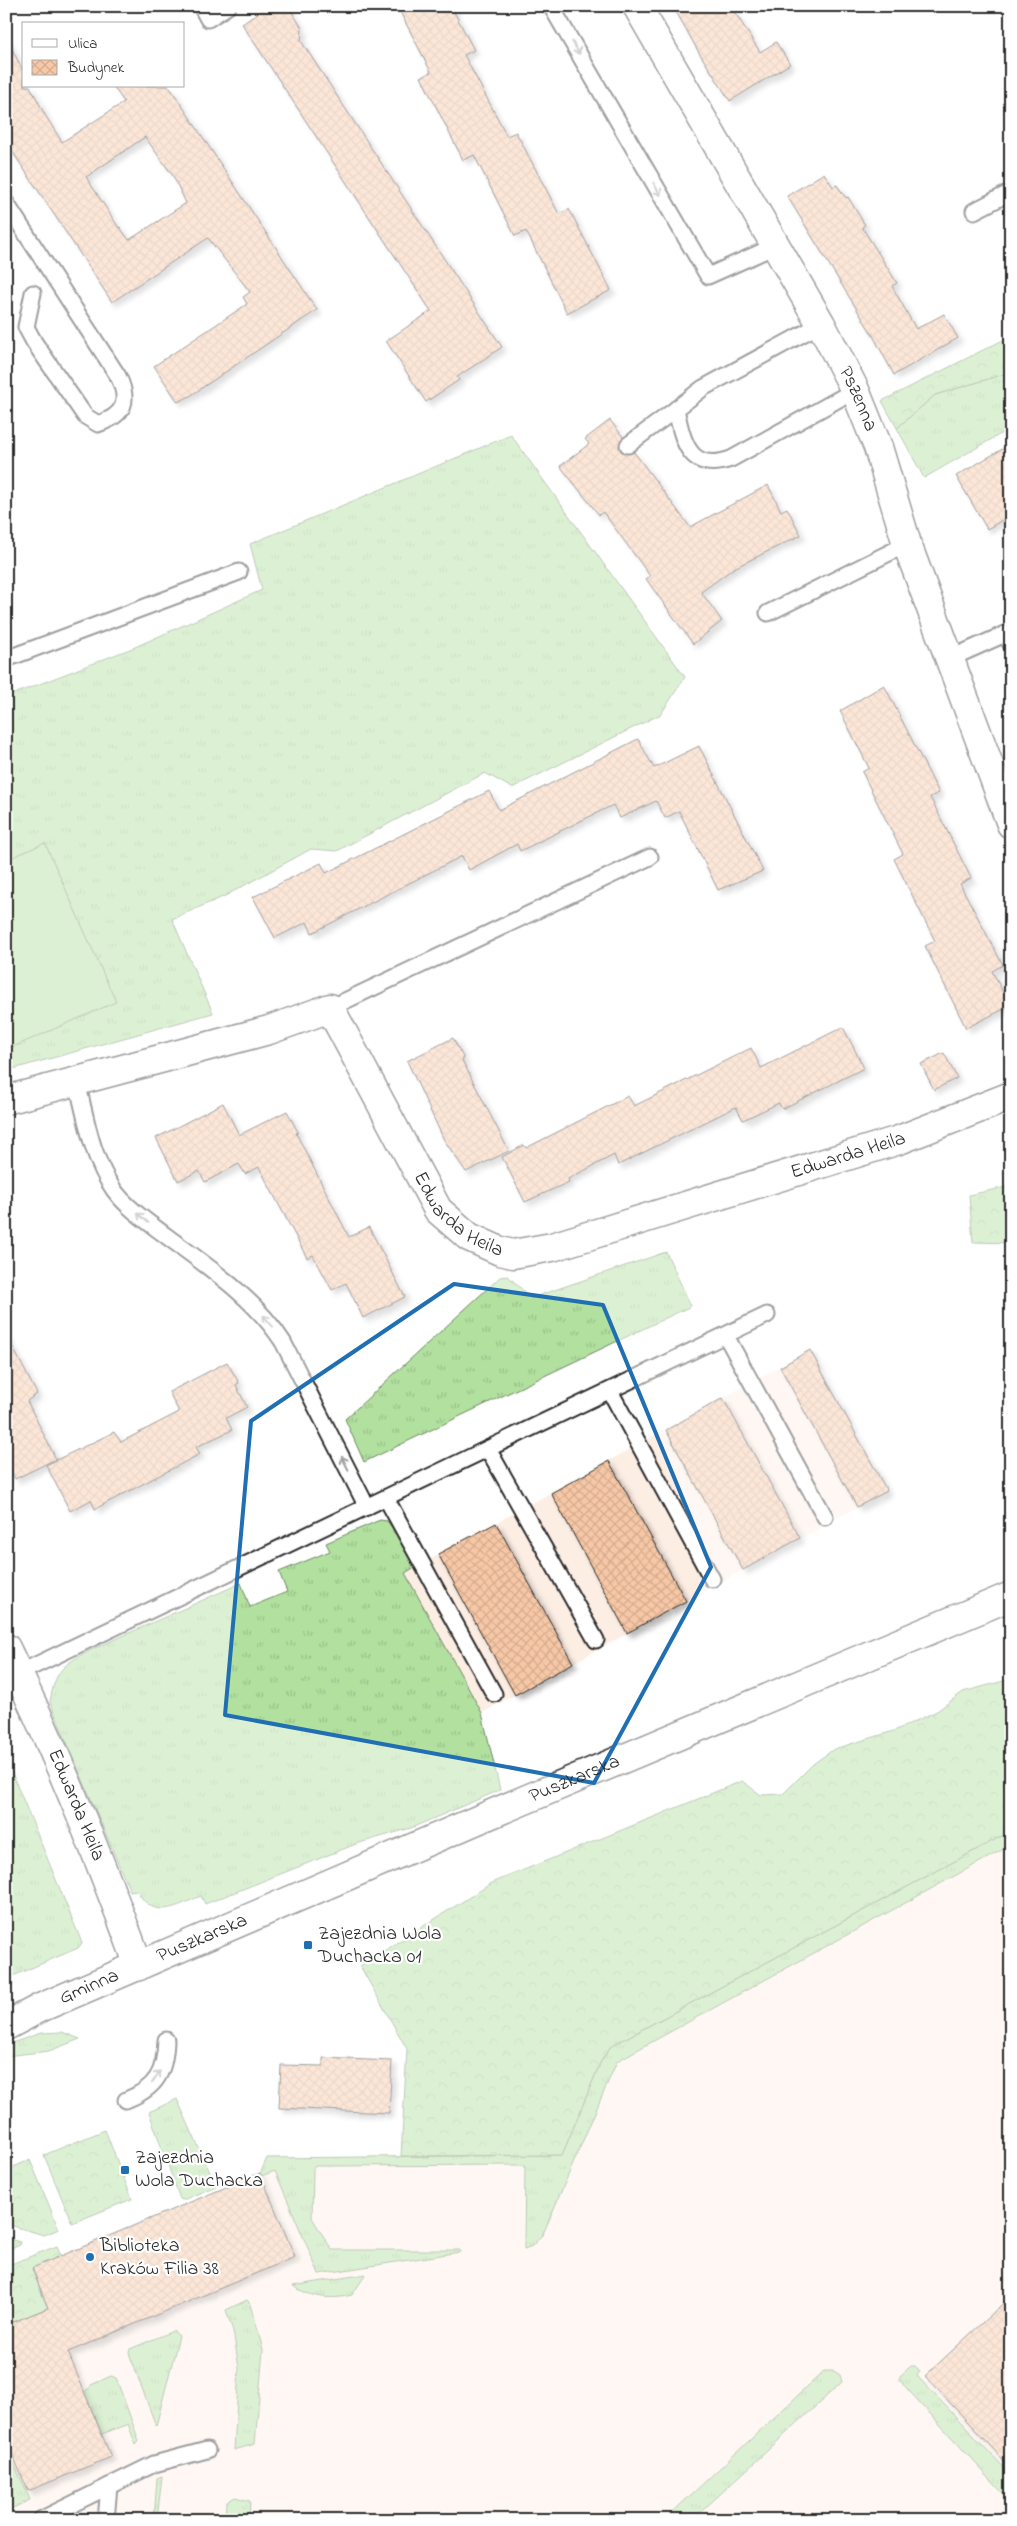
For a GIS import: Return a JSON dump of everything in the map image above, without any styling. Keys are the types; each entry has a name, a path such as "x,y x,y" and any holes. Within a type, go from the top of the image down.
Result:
{"street":[{"name":"Pszenna","path":"637,6 821,324 855,390 878,448 907,544 1011,824"},
{"path":"6,1100 269,1030 330,1008"},
{"name":"Edwarda Heila","path":"330,1008 438,1210 469,1237 486,1246 514,1254 552,1247 899,1140 1006,1098"},
{"name":"Puszkarska","path":"139,1966 489,1814 1011,1596"},
{"name":"Edwarda Heila","path":"6,1648 12,1676 117,1907 139,1966"},
{"name":"Gminna","path":"6,2026 40,2008 139,1966"},
{"name":"Gminna","path":"6,2017 40,2008"}],"lane":[{"path":"200,6 208,20 228,6"},
{"path":"552,6 708,276 775,246"},
{"path":"974,211 1011,192"},
{"path":"6,203 126,392 122,408 112,419 98,424 85,416 34,342 26,327 34,293"},
{"path":"628,445 703,388 821,324"},
{"path":"676,409 681,432 694,457 704,463 716,464 731,459 855,390"},
{"path":"768,613 907,544"},
{"path":"6,659 239,572"},
{"path":"949,659 1005,634 1011,644"},
{"path":"330,1008 650,857"},
{"path":"77,1082 94,1147 103,1170 115,1190 149,1223 238,1290 272,1325 284,1342 368,1507"},
{"path":"12,1676 767,1315"},
{"path":"726,1336 825,1517"},
{"path":"610,1391 712,1579"},
{"path":"488,1449 596,1640"},
{"path":"386,1498 494,1694"},
{"path":"126,2100 141,2094 155,2081 165,2063 166,2040"},
{"path":"40,2520 154,2464 207,2450"},
{"path":"106,2520 109,2486"}],"highlighted area":[{"path":"454,1284 603,1305 711,1567 594,1783 225,1715 251,1421"}],"shaded area":[{"path":"810,1350 887,1491 482,1713 405,1573"},
{"path":"1011,1831 1011,2520 6,2520 6,2325 32,2268 260,2174 267,2158 562,2155 601,2061"}],"green space":[{"path":"1011,336 1011,372 935,395 897,428 882,401"},
{"path":"1011,372 1011,428 924,478 897,428 935,395"},
{"path":"511,435 685,677 661,714 512,788 485,773 337,851 311,849 225,896 172,919 213,1013 6,1071 6,697 135,647 262,590 250,544"},
{"path":"45,843 116,1002 6,1050 6,860"},
{"path":"1011,1186 1011,1243 973,1242 969,1195"},
{"path":"666,1252 691,1306 364,1462 345,1419 500,1277 508,1276 531,1298"},
{"path":"380,1520 387,1521 396,1532 415,1567 405,1573 482,1713 500,1790 411,1828 356,1844 205,1904 201,1896 166,1909 150,1906 143,1900 137,1890 130,1891 50,1702 57,1676 66,1665 89,1651 241,1583 250,1607 287,1592 279,1572 330,1551 326,1543"},
{"path":"1011,1679 1011,1831 611,2046 601,2061 562,2155 401,2156 407,2049 360,1966 492,1883 742,1781 761,1795 783,1794 813,1764 834,1749 894,1731 937,1711 963,1692"},
{"path":"6,1758 82,1943 78,1948 13,1976 6,1975"},
{"path":"1011,1831 1011,1845 617,2061 543,2234 532,2246 524,2249 525,2165 315,2166 313,2169 312,2218 332,2250 460,2250 460,2252 319,2274 275,2171 261,2176 260,2174 267,2158 562,2155 601,2061 611,2046"},
{"path":"62,2032 80,2039 49,2051 6,2056 6,2045 41,2033"},
{"path":"177,2099 216,2186 183,2200 180,2199 149,2112"},
{"path":"105,2130 132,2199 72,2223 44,2155"},
{"path":"30,2160 59,2229 44,2235 6,2224 6,2170"},
{"path":"6,2238 21,2242 20,2245 6,2251"},
{"path":"57,2246 61,2257 32,2269 48,2308 6,2325 6,2266"},
{"path":"366,2274 352,2295 344,2297 321,2297 293,2286"},
{"path":"247,2300 251,2304 263,2350 255,2444 234,2450 239,2368 233,2331 226,2310"},
{"path":"173,2331 179,2336 156,2426 129,2353 130,2349"},
{"path":"911,2366 915,2366 920,2371 917,2376 1011,2475 1011,2502 900,2381 900,2376"},
{"path":"834,2371 840,2375 842,2382 692,2520 664,2520 822,2373"},
{"path":"111,2376 116,2378 139,2441 136,2445 128,2424 102,2434 84,2392 91,2385"},
{"path":"6,2445 30,2500 6,2511"},
{"path":"162,2476 157,2520 154,2520 157,2478"},
{"path":"235,2497 250,2501 249,2520 226,2520 227,2502"}],"building":[{"path":"268,6 288,6 302,28 301,41 502,347 457,377 459,380 426,402 386,341 431,311 242,24"},
{"path":"397,6 451,6 474,50 464,55 507,136 516,132 559,214 569,209 611,290 567,313 526,231 515,236 474,155 463,160 421,77 431,72"},
{"path":"673,6 731,6 760,52 776,42 790,64 730,101 698,51"},
{"path":"6,37 22,69 22,88 31,88 62,142 124,102 114,88 170,88 317,310 190,396 178,402 154,366 247,304 243,297 250,292 208,238 112,302 6,142","holes":["145,137 173,176 186,203 129,240 86,177"]},
{"path":"824,173 833,187 837,185 846,198 848,197 865,225 862,227 897,283 892,286 916,329 944,314 958,338 894,375 872,334 787,196"},
{"path":"610,420 623,437 619,446 621,451 629,454 634,452 690,527 768,485 781,511 787,508 801,535 734,568 701,592 722,621 693,644 646,579 650,576 603,512 599,515 560,466 589,444 585,439"},
{"path":"1011,444 1011,515 987,529 956,476"},
{"path":"884,685 939,793 930,797 971,878 960,884 1003,965 992,971 1010,1006 966,1028 925,946 935,941 894,859 903,854 862,772 869,768 840,711"},
{"path":"638,739 654,768 699,746 763,871 718,890 679,811 665,818 656,801 620,818 613,805 520,851 517,844 469,870 462,856 312,933 307,922 275,938 253,897 321,863 326,873 489,791 499,810"},
{"path":"843,1027 864,1068 782,1109 779,1103 743,1120 736,1107 618,1165 614,1155 568,1179 569,1182 525,1202 502,1157 524,1145 526,1148 628,1096 634,1106 751,1048 761,1068"},
{"path":"453,1038 464,1059 462,1060 509,1151 466,1172 444,1140 407,1061"},
{"path":"944,1053 957,1078 934,1090 921,1064"},
{"path":"223,1103 239,1135 287,1111 298,1132 296,1133 349,1237 369,1227 405,1297 363,1318 346,1283 332,1290 313,1255 307,1258 259,1167 245,1174 239,1164 205,1182 199,1171 178,1181 156,1138"},
{"path":"6,1334 37,1394 27,1401 56,1459 15,1479 6,1462"},
{"path":"810,1350 887,1491 857,1507 780,1367"},
{"path":"227,1362 239,1383 236,1385 247,1407 226,1418 232,1430 196,1447 200,1454 95,1509 91,1500 70,1511 46,1465 114,1432 121,1442 179,1412 169,1392"},
{"path":"723,1398 800,1538 743,1570 666,1430"},
{"path":"609,1461 686,1601 627,1633 551,1493"},
{"path":"496,1523 573,1663 515,1695 438,1554"},
{"path":"323,2058 392,2061 389,2113 279,2108 281,2065 323,2066"},
{"path":"260,2173 295,2257 68,2352 111,2457 28,2491 6,2439 6,2325 48,2308 32,2268"},
{"path":"1011,2296 1011,2468 925,2376"}],"place":[{"name":"Zajezdnia Wola Duchacka 01","path":"308,1945"},
{"name":"Zajezdnia Wola Duchacka","path":"125,2170"},
{"name":"Biblioteka Kraków Filia 38","path":"90,2257"}]}
